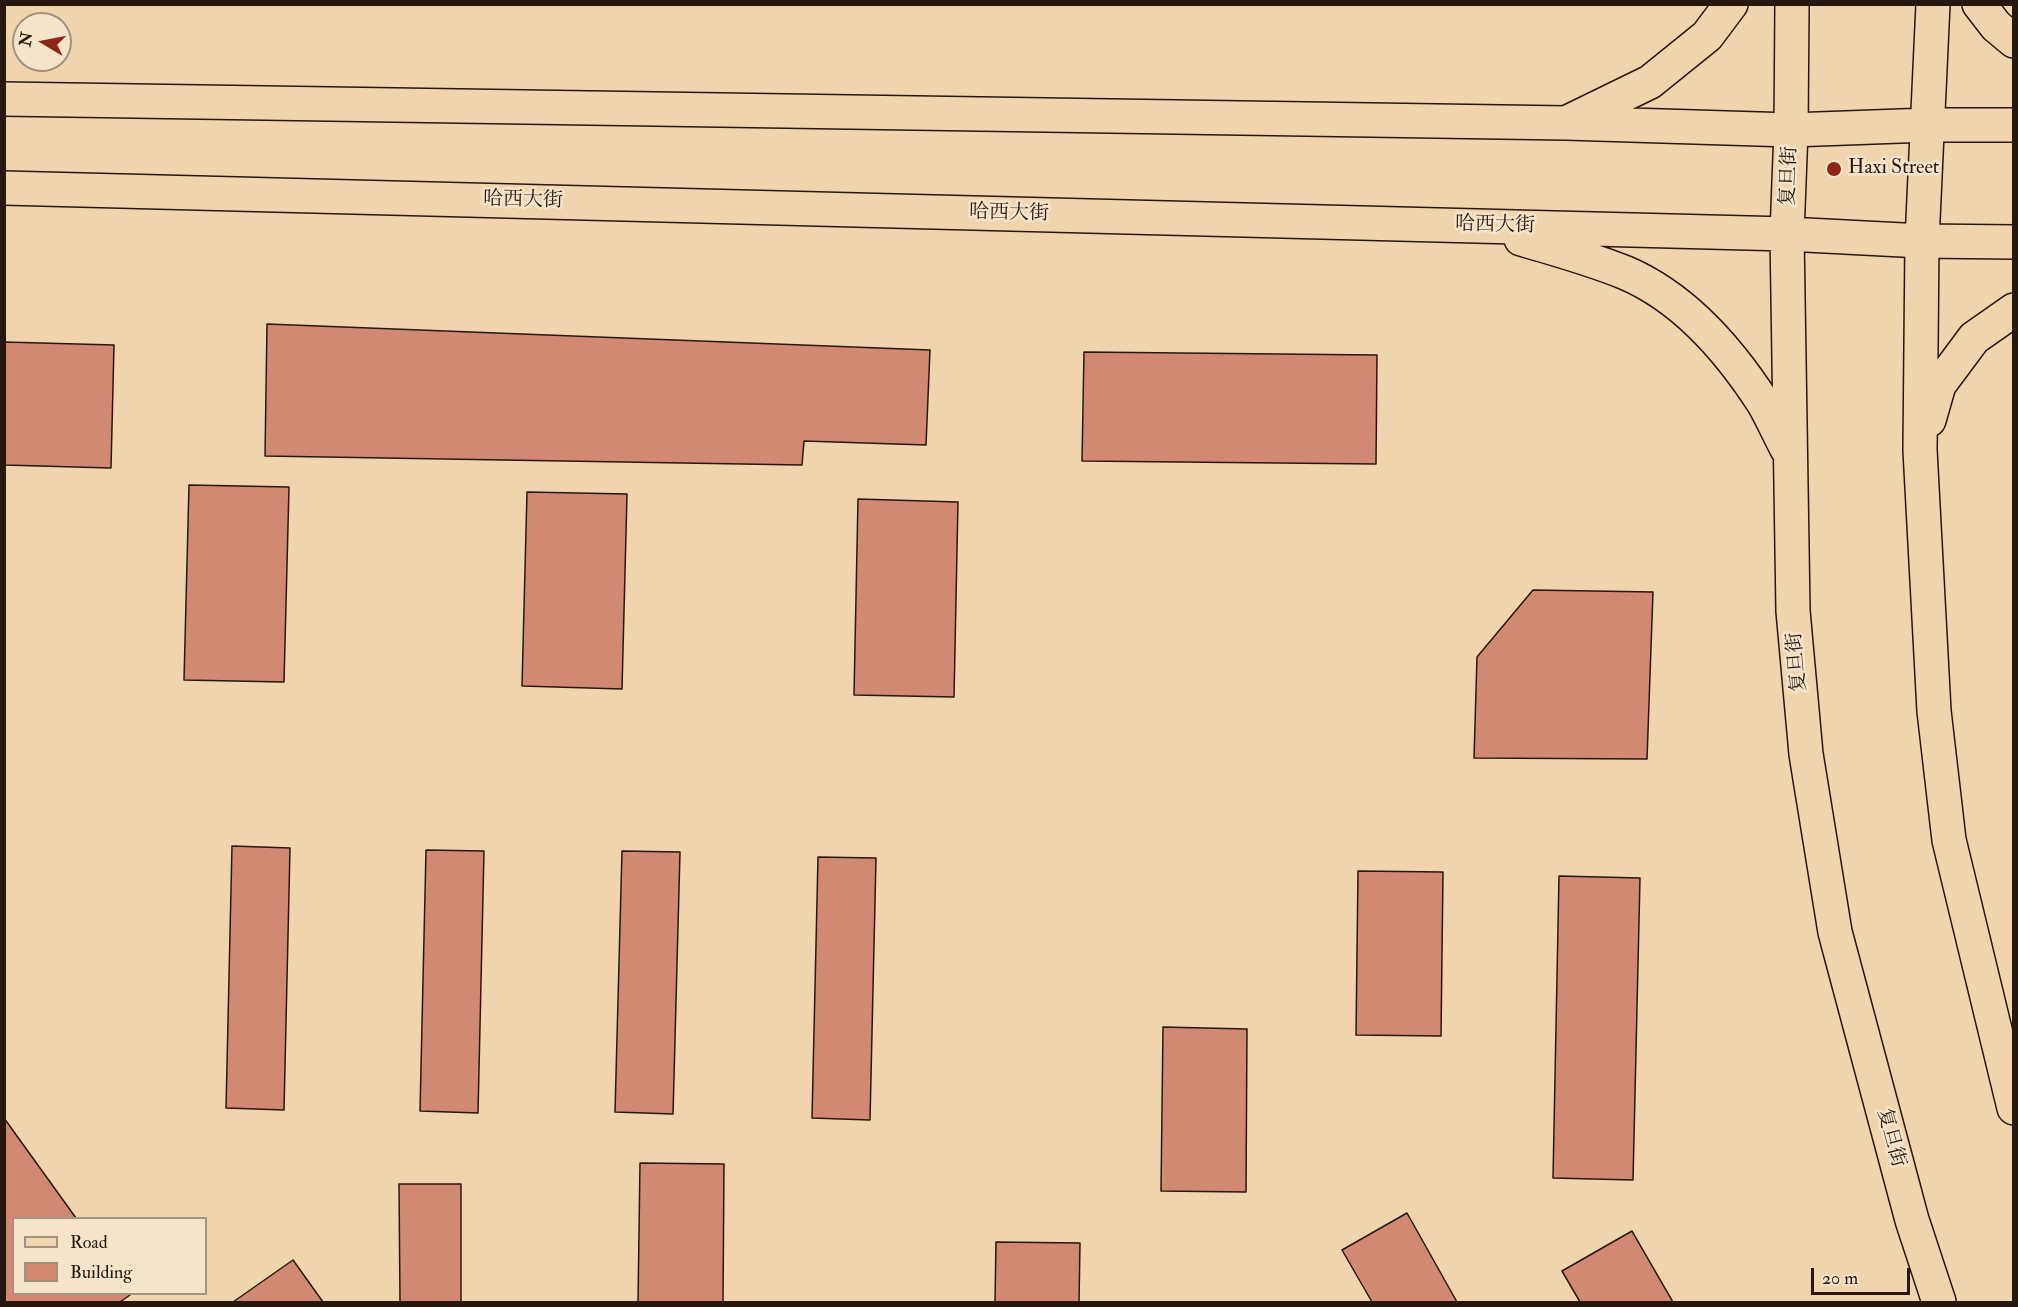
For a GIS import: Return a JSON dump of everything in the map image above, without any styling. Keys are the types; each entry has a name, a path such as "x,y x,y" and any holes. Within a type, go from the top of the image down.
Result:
{"main road":[{"path":"1566,123 1650,82 1707,36 1731,4"},
{"name":"复旦街","path":"1792,4 1787,234 1793,611 1806,754 1835,932 1912,1220 1939,1302"},
{"path":"1933,4 1922,241 1920,450 1934,711 1949,840 2013,1108"},
{"path":"1979,4 1996,26 2013,41"},
{"path":"4,99 1566,123 1791,130 1928,125 2013,125"},
{"name":"哈西大街","path":"4,188 1787,234 1922,241 2013,242"},
{"path":"1473,226 1567,252 1627,273 1673,300 1727,352 1765,405 1791,457"},
{"path":"1920,450 1939,385 1974,338 2013,310"}],"building":[{"path":"267,324 930,350 926,445 804,441 802,465 265,456"},
{"path":"4,342 114,345 111,468 4,465"},
{"path":"1084,352 1377,355 1376,464 1082,461"},
{"path":"189,485 289,487 284,682 184,680"},
{"path":"527,492 627,494 622,689 522,686"},
{"path":"858,499 958,502 954,697 854,695"},
{"path":"1533,590 1653,592 1647,759 1474,758 1477,657"},
{"path":"232,846 290,848 284,1110 226,1108"},
{"path":"426,850 484,851 478,1113 420,1111"},
{"path":"622,851 680,852 673,1114 615,1112"},
{"path":"818,857 876,858 870,1120 812,1118"},
{"path":"1358,871 1443,872 1441,1036 1356,1035"},
{"path":"1559,876 1640,878 1633,1180 1553,1178"},
{"path":"1163,1027 1247,1029 1246,1192 1161,1191"},
{"path":"4,1118 75,1217 12,1217 12,1295 130,1295 120,1302 4,1302"},
{"path":"640,1163 724,1164 723,1302 638,1302"},
{"path":"399,1184 461,1184 461,1302 400,1302"},
{"path":"1407,1213 1457,1302 1372,1302 1342,1250"},
{"path":"1632,1231 1673,1302 1580,1302 1562,1271"},
{"path":"996,1242 1080,1243 1079,1302 995,1302"},
{"path":"293,1260 323,1302 233,1302"}],"place":[{"name":"Haxi Street","path":"1834,169"}]}
